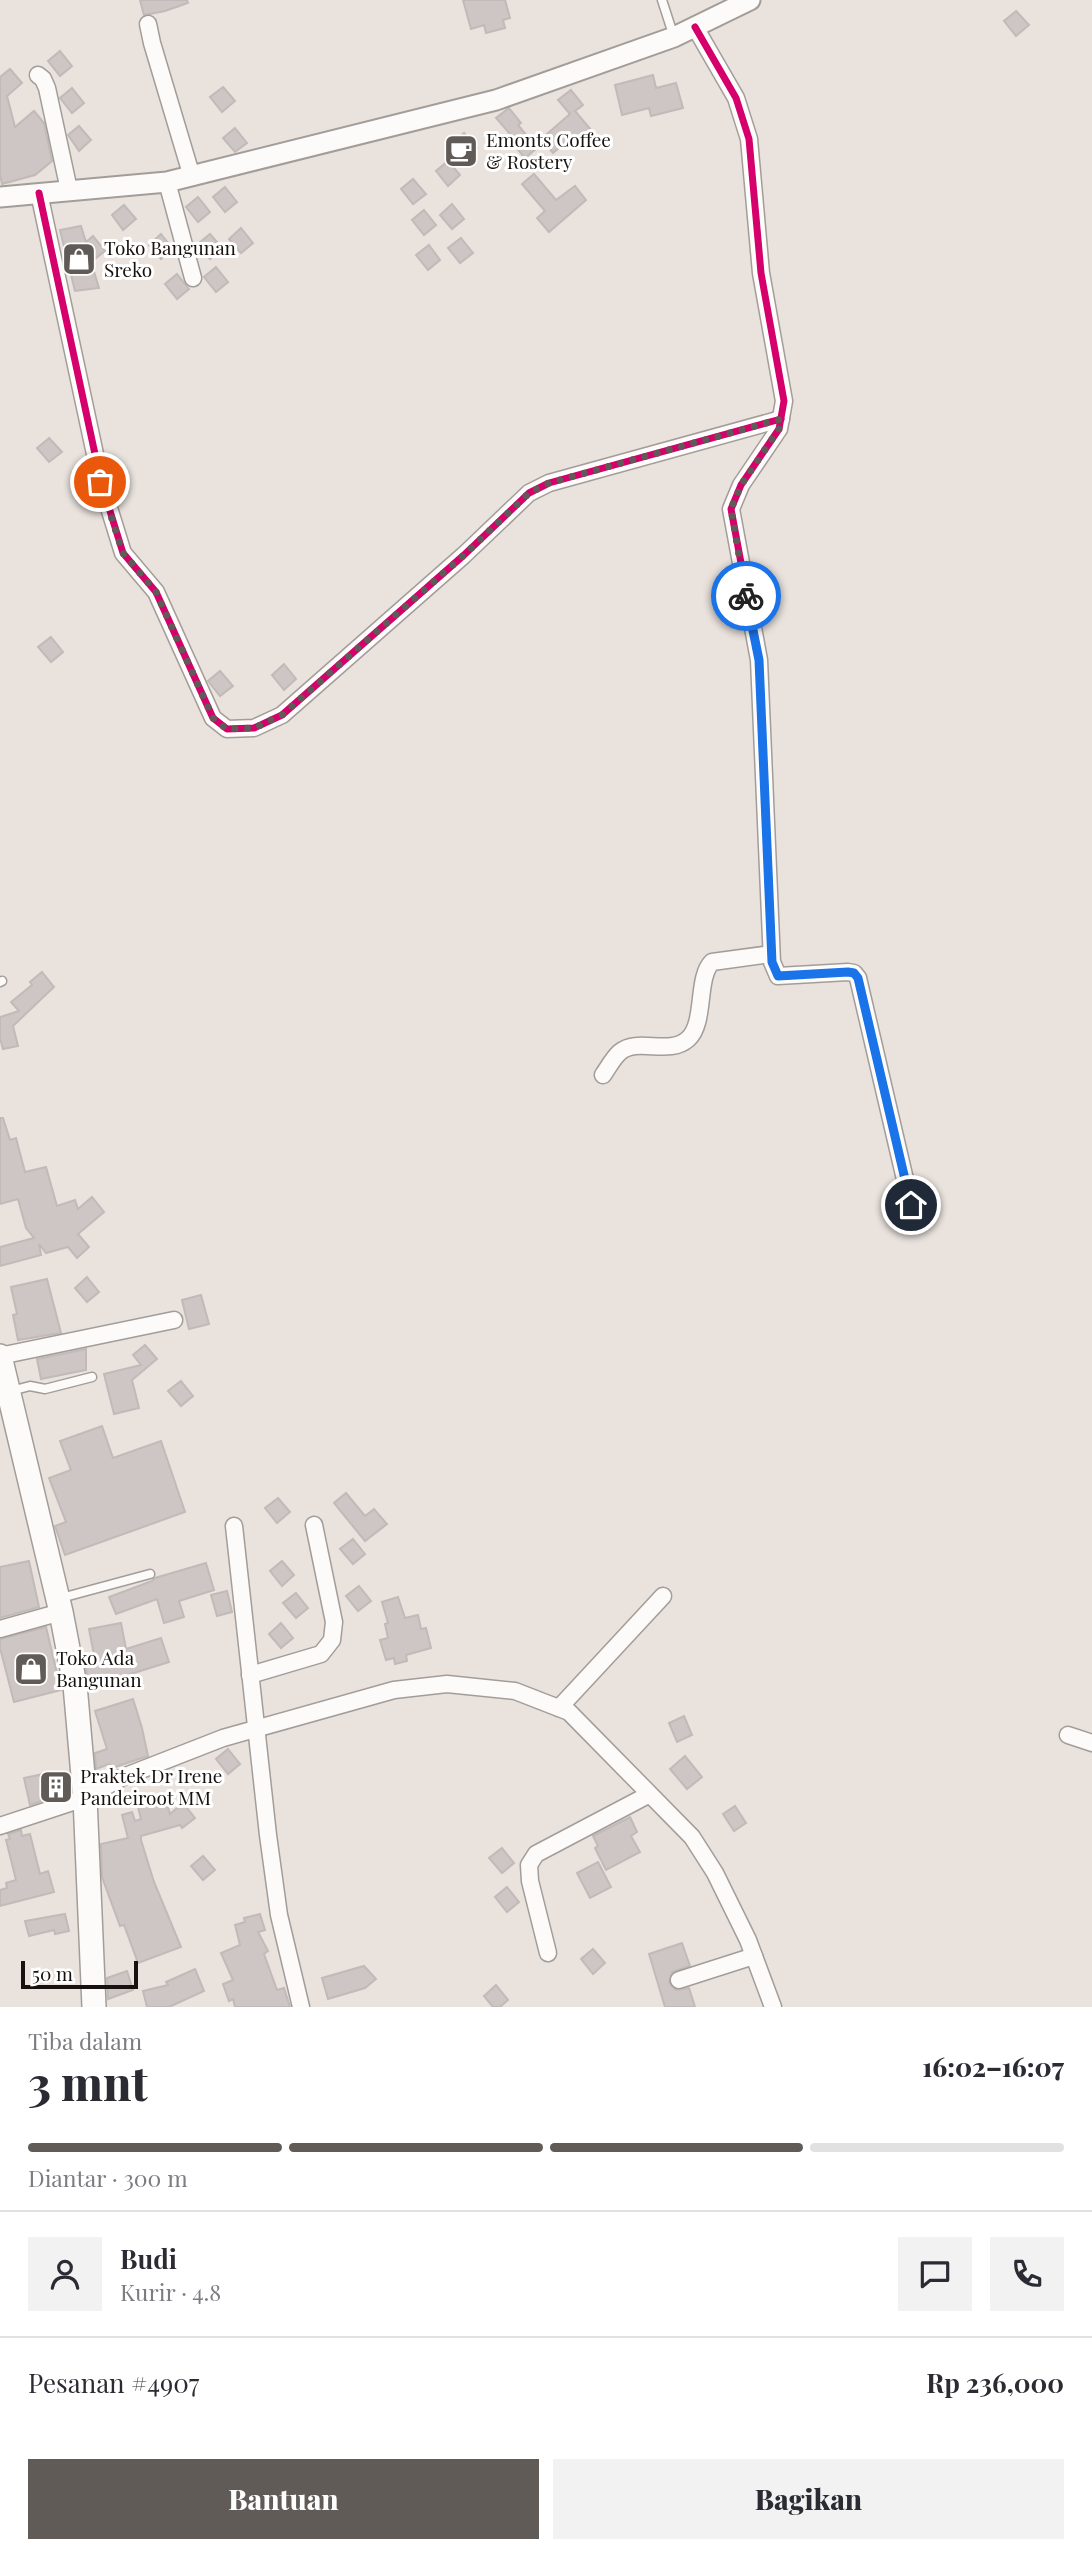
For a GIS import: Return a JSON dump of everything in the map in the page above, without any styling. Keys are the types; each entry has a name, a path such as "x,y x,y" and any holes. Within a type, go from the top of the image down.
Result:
{"main road":[{"path":"0,1356 59,1605 77,1696 85,1798 94,2007"}],"street":[{"path":"0,197 167,183 496,100 674,37 750,0"},
{"path":"148,24 192,177"},
{"path":"695,27 736,98 749,139 761,273 784,401 779,429 741,485 731,509 759,660 771,954 778,976 848,972 854,973 858,978 911,1205"},
{"path":"38,75 47,88 69,190"},
{"path":"167,183 193,278"},
{"path":"39,193 100,482 123,553 156,592 213,718 227,729 254,728 282,715 464,555 529,493 549,483 781,419"},
{"path":"603,1074 620,1052 631,1047 677,1045 690,1038 698,1016 705,969 712,962 771,954"},
{"path":"0,1356 174,1320"},
{"path":"250,1675 321,1654 332,1640 334,1622 314,1525"},
{"path":"234,1526 255,1729 279,1915 300,2007"},
{"path":"559,1708 663,1596"},
{"path":"0,1629 59,1605"},
{"path":"0,1826 85,1798 123,1777 223,1738 394,1690 420,1685 478,1685 515,1691 559,1708 582,1724 648,1795 692,1837 715,1873 754,1956 773,2007"},
{"path":"1068,1735 1092,1744"},
{"path":"548,1953 530,1881 529,1866 536,1854 648,1795"},
{"path":"679,1980 754,1956"}],"lane":[{"path":"662,0 674,37"},
{"path":"8,1392 30,1386 45,1389 92,1377"},
{"path":"59,1605 150,1574"}],"building":[{"path":"140,0 187,0 188,3 144,15"},
{"path":"463,0 505,0 510,18 503,20 505,28 486,33 484,25 471,29"},
{"path":"1016,11 1029,25 1016,36 1004,21"},
{"path":"60,51 72,66 60,76 48,61"},
{"path":"10,69 22,83 7,96 15,127 34,111 44,123 52,161 35,175 2,184 0,77"},
{"path":"653,75 656,88 676,83 683,108 651,116 649,108 622,115 615,85"},
{"path":"223,87 235,101 222,112 210,97"},
{"path":"72,88 84,103 72,113 60,98"},
{"path":"571,90 583,105 575,111 591,130 579,141 574,135 553,153 541,139 570,114 558,100"},
{"path":"509,108 521,123 518,125 537,148 525,158 513,144 516,141 496,118"},
{"path":"79,126 91,140 79,151 68,135"},
{"path":"235,128 247,143 235,152 223,138"},
{"path":"464,133 477,148 464,158 452,144"},
{"path":"448,161 460,175 448,186 436,171"},
{"path":"534,174 556,200 575,186 586,200 549,232 537,218 545,211 522,184"},
{"path":"413,179 426,194 413,204 401,189"},
{"path":"225,187 237,202 225,212 213,197"},
{"path":"198,197 210,212 198,222 186,207"},
{"path":"452,204 464,219 452,229 440,215"},
{"path":"124,205 136,219 123,230 112,215"},
{"path":"424,210 436,225 424,235 412,220"},
{"name":"Toko Bangunan Sreko","path":"81,226 86,242 93,236 105,251 91,262 99,288 75,291 60,230"},
{"path":"241,228 253,243 241,253 229,239"},
{"path":"161,234 173,249 161,259 149,245"},
{"path":"210,234 222,248 210,259 198,244"},
{"path":"461,238 473,253 460,263 448,248"},
{"path":"429,245 440,260 428,270 416,255"},
{"path":"216,267 228,282 216,292 204,277"},
{"path":"177,274 189,289 177,299 165,284"},
{"path":"49,438 62,452 49,462 37,448"},
{"path":"51,637 63,652 51,662 38,647"},
{"path":"284,664 296,679 284,690 272,675"},
{"path":"220,671 233,686 220,696 208,681"},
{"path":"42,972 54,987 13,1026 18,1046 3,1049 0,1017 19,1011 11,1002 32,985 30,982"},
{"path":"0,1118 3,1118 10,1140 16,1138 25,1172 46,1167 57,1206 75,1200 78,1209 92,1197 104,1212 78,1234 89,1247 77,1258 68,1247 46,1253 39,1244 41,1255 0,1266 0,1247 34,1238 26,1228 18,1199 0,1204"},
{"path":"87,1277 99,1292 87,1302 75,1288"},
{"path":"47,1279 61,1333 18,1340 13,1315 17,1314 11,1287"},
{"path":"201,1295 209,1324 189,1329 182,1300"},
{"path":"145,1345 157,1359 132,1380 139,1408 114,1414 104,1374 141,1365 133,1355"},
{"path":"86,1349 86,1370 41,1379 37,1359"},
{"path":"181,1381 193,1396 181,1406 168,1391"},
{"path":"102,1426 113,1458 161,1441 185,1512 65,1555 55,1526 66,1522 49,1478 71,1470 60,1441"},
{"path":"346,1493 365,1516 374,1509 387,1524 365,1541 334,1503"},
{"path":"278,1498 290,1512 277,1523 265,1508"},
{"path":"353,1539 365,1554 353,1564 340,1549"},
{"path":"29,1561 39,1607 0,1618 0,1567"},
{"path":"282,1561 294,1575 282,1586 270,1571"},
{"path":"206,1563 214,1590 179,1601 184,1617 164,1623 157,1599 116,1614 109,1597 155,1578"},
{"path":"359,1586 371,1601 358,1611 346,1596"},
{"path":"227,1591 232,1612 217,1616 211,1595"},
{"path":"296,1593 308,1608 296,1618 283,1603"},
{"path":"398,1597 405,1618 418,1615 421,1629 426,1628 431,1648 406,1655 407,1661 395,1664 394,1658 386,1660 380,1640 388,1638 385,1624 388,1623 382,1602"},
{"path":"121,1623 126,1649 161,1638 169,1662 121,1677 88,1681 85,1662 95,1660 89,1629"},
{"path":"281,1623 293,1638 281,1648 269,1634"},
{"name":"Toko Ada Bangunan","path":"46,1627 61,1690 14,1702 0,1639"},
{"path":"133,1699 148,1756 112,1768 109,1764 96,1769 95,1753 107,1749 95,1711"},
{"path":"684,1716 692,1735 677,1742 669,1723"},
{"path":"228,1749 240,1764 228,1774 216,1759"},
{"path":"685,1756 702,1777 687,1789 670,1769"},
{"path":"43,1774 44,1779 59,1776 63,1794 30,1805 24,1778"},
{"path":"164,1795 170,1814 183,1803 195,1818 182,1828 180,1825 141,1836 154,1882 181,1947 138,1963 124,1925 120,1926 102,1877 101,1844 128,1838 122,1815 132,1812 135,1821 141,1819 137,1803"},
{"path":"735,1806 746,1823 734,1831 723,1814"},
{"path":"630,1817 637,1832 631,1836 640,1852 606,1870 595,1848 598,1846 593,1836"},
{"path":"21,1830 22,1836 30,1834 40,1874 48,1871 54,1892 0,1906 0,1890 7,1888 6,1883 16,1880 6,1840 10,1839 8,1834"},
{"path":"502,1848 514,1863 502,1873 489,1858"},
{"path":"203,1856 215,1870 203,1880 191,1866"},
{"path":"598,1862 611,1887 590,1898 577,1873"},
{"path":"507,1887 519,1902 507,1912 495,1897"},
{"path":"65,1914 69,1931 55,1934 54,1930 29,1936 25,1921"},
{"path":"260,1914 265,1930 258,1932 268,1951 264,1954 277,1990 284,1988 290,2007 235,2007 233,1999 229,2001 223,1984 233,1980 221,1953 240,1945 235,1925 245,1922 244,1918"},
{"path":"682,1943 690,1966 672,1972 669,1983 676,1990 689,1988 695,2007 665,2007 649,1954"},
{"path":"593,1949 605,1963 593,1974 581,1959"},
{"path":"364,1966 376,1979 365,1988 328,1999 322,1978"},
{"path":"195,1969 204,1991 169,2007 147,2007 143,1991 168,1985 166,1982"},
{"path":"127,1971 133,1990 108,1999 107,1978"},
{"path":"496,1985 508,2000 500,2007 493,2007 484,1996"}],"cycle path":[{"path":"695,27 736,98 749,139 761,273 784,401 779,429 741,485 731,509 759,660 772,962 778,976 848,972 854,973 858,978 911,1205"},
{"path":"39,193 101,482 123,553 156,592 213,718 227,729 254,728 282,715 464,555 529,493 549,483 781,419"}],"way so far":[{"path":"100,482 123,553 156,592 213,718 227,729 254,728 282,715 464,555 529,493 549,483 781,419 779,429 741,485 731,509 746,596"}],"place":[{"name":"Emonts Coffee & Rostery","path":"461,151"},
{"name":"Toko Bangunan Sreko","path":"79,259"},
{"name":"Toko Ada Bangunan","path":"31,1669"},
{"name":"Praktek Dr Irene Pandeiroot MM","path":"56,1787"}],"route":[{"path":"746,596 759,660 774,970 778,976 848,972 854,973 858,978 911,1205"}]}
